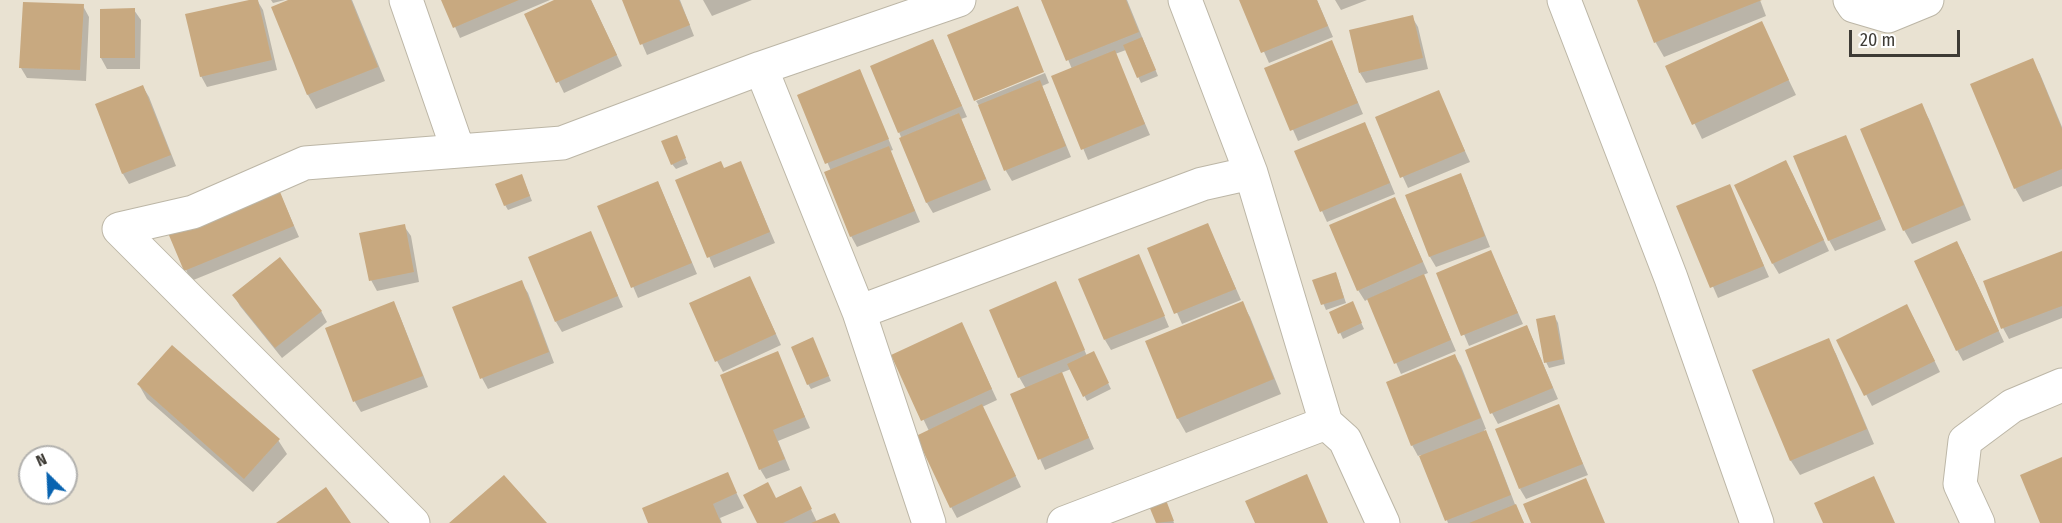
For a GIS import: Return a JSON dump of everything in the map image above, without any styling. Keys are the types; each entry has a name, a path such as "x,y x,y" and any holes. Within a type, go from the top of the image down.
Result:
{"street":[{"path":"406,0 458,150"},
{"path":"413,523 119,229 193,212 305,163 562,143 761,68 959,0"},
{"path":"1185,0 1251,173 1326,423 1344,440 1383,523"},
{"path":"1564,0 1671,278 1757,523"},
{"path":"1850,0 1854,6 1888,16 1928,0"},
{"path":"761,68 859,312 929,523"},
{"path":"859,312 1202,184 1251,173"},
{"path":"1978,523 1960,484 1965,441 2012,406 2062,385"},
{"path":"1064,523 1326,423"}],"building":[{"path":"258,0 272,60 200,77 185,14"},
{"path":"288,0 351,0 378,67 307,95 271,7"},
{"path":"441,0 519,0 453,28"},
{"path":"554,0 591,0 617,55 556,83 524,14"},
{"path":"622,0 679,0 690,25 640,45"},
{"path":"1041,0 1126,0 1139,32 1066,61"},
{"path":"1239,0 1317,0 1328,26 1261,53"},
{"path":"1637,0 1762,0 1654,43"},
{"path":"23,2 84,4 80,70 19,68"},
{"path":"1018,6 1044,72 974,101 947,35"},
{"path":"135,8 135,58 100,58 100,9"},
{"path":"1413,15 1423,58 1359,73 1349,30"},
{"path":"1762,21 1789,80 1692,125 1665,66"},
{"path":"1142,37 1156,70 1137,78 1123,45"},
{"path":"933,39 962,106 898,133 870,66"},
{"path":"1332,40 1358,103 1290,131 1264,68"},
{"path":"1115,50 1145,124 1081,150 1051,76"},
{"path":"2033,58 2062,129 2062,169 2014,189 1970,84"},
{"path":"860,69 889,139 825,164 797,95"},
{"path":"1040,80 1066,146 1004,171 978,105"},
{"path":"143,85 171,155 122,174 95,104"},
{"path":"1439,90 1465,151 1400,178 1375,117"},
{"path":"1922,103 1964,205 1903,231 1860,129"},
{"path":"959,113 986,179 926,203 899,138"},
{"path":"1365,122 1390,183 1320,212 1294,151"},
{"path":"677,135 686,158 671,165 661,141"},
{"path":"1846,135 1881,219 1828,241 1793,156"},
{"path":"889,146 915,211 850,237 824,172"},
{"path":"1786,160 1824,240 1772,264 1734,185"},
{"path":"721,161 724,168 741,161 770,232 707,258 675,180"},
{"path":"1461,173 1485,236 1429,257 1405,195"},
{"path":"522,174 530,196 504,206 495,184"},
{"path":"658,181 692,263 631,288 597,206"},
{"path":"1730,184 1764,266 1710,288 1676,206"},
{"path":"278,187 294,226 184,271 168,233"},
{"path":"1395,197 1423,262 1357,291 1329,225"},
{"path":"1208,223 1236,289 1174,314 1147,248"},
{"path":"405,224 414,272 369,281 359,233"},
{"path":"591,231 618,296 555,322 528,257"},
{"path":"1957,241 1999,331 1956,351 1914,261"},
{"path":"1491,250 1518,313 1461,336 1436,273"},
{"path":"2062,251 2062,306 2001,329 1983,281"},
{"path":"1139,254 1165,316 1104,340 1078,279"},
{"path":"280,257 322,311 275,348 232,295"},
{"path":"1336,272 1344,298 1321,305 1312,280"},
{"path":"1424,274 1451,340 1394,364 1367,299"},
{"path":"750,276 776,334 715,362 689,303"},
{"path":"522,280 549,352 480,379 452,307"},
{"path":"1056,281 1085,350 1018,378 989,310"},
{"path":"394,301 423,376 353,402 325,328"},
{"path":"1243,301 1274,379 1177,419 1145,341"},
{"path":"1353,301 1362,323 1338,334 1329,312"},
{"path":"1907,304 1935,361 1864,396 1836,340"},
{"path":"1555,315 1563,359 1544,363 1536,319"},
{"path":"962,322 992,389 921,421 891,355"},
{"path":"1527,325 1553,388 1490,414 1465,350"},
{"path":"813,337 829,376 807,385 791,347"},
{"path":"1829,338 1867,429 1790,461 1752,370"},
{"path":"172,345 280,439 244,479 137,384"},
{"path":"778,351 805,417 773,430 785,459 759,470 720,375"},
{"path":"1094,351 1109,383 1083,397 1067,364"},
{"path":"1455,354 1481,418 1411,446 1386,382"},
{"path":"1062,372 1089,438 1038,460 1010,394"},
{"path":"982,404 1016,476 950,508 916,436"},
{"path":"1559,404 1583,464 1519,489 1495,429"},
{"path":"1486,430 1511,495 1445,521 1419,456"},
{"path":"2062,457 2062,523 2040,523 2020,475"},
{"path":"728,472 737,493 713,504 721,523 648,523 642,508"},
{"path":"1307,474 1328,523 1255,523 1245,501"},
{"path":"504,475 547,523 449,523"},
{"path":"1874,476 1895,523 1823,523 1814,503"},
{"path":"1586,478 1605,523 1531,523 1523,504"},
{"path":"768,482 776,498 801,486 812,509 783,523 757,523 743,495"},
{"path":"326,487 351,523 276,523"},
{"path":"1166,500 1174,521 1156,523 1149,506"},
{"path":"1516,504 1524,523 1469,523"},
{"path":"835,513 840,523 811,523"}]}
